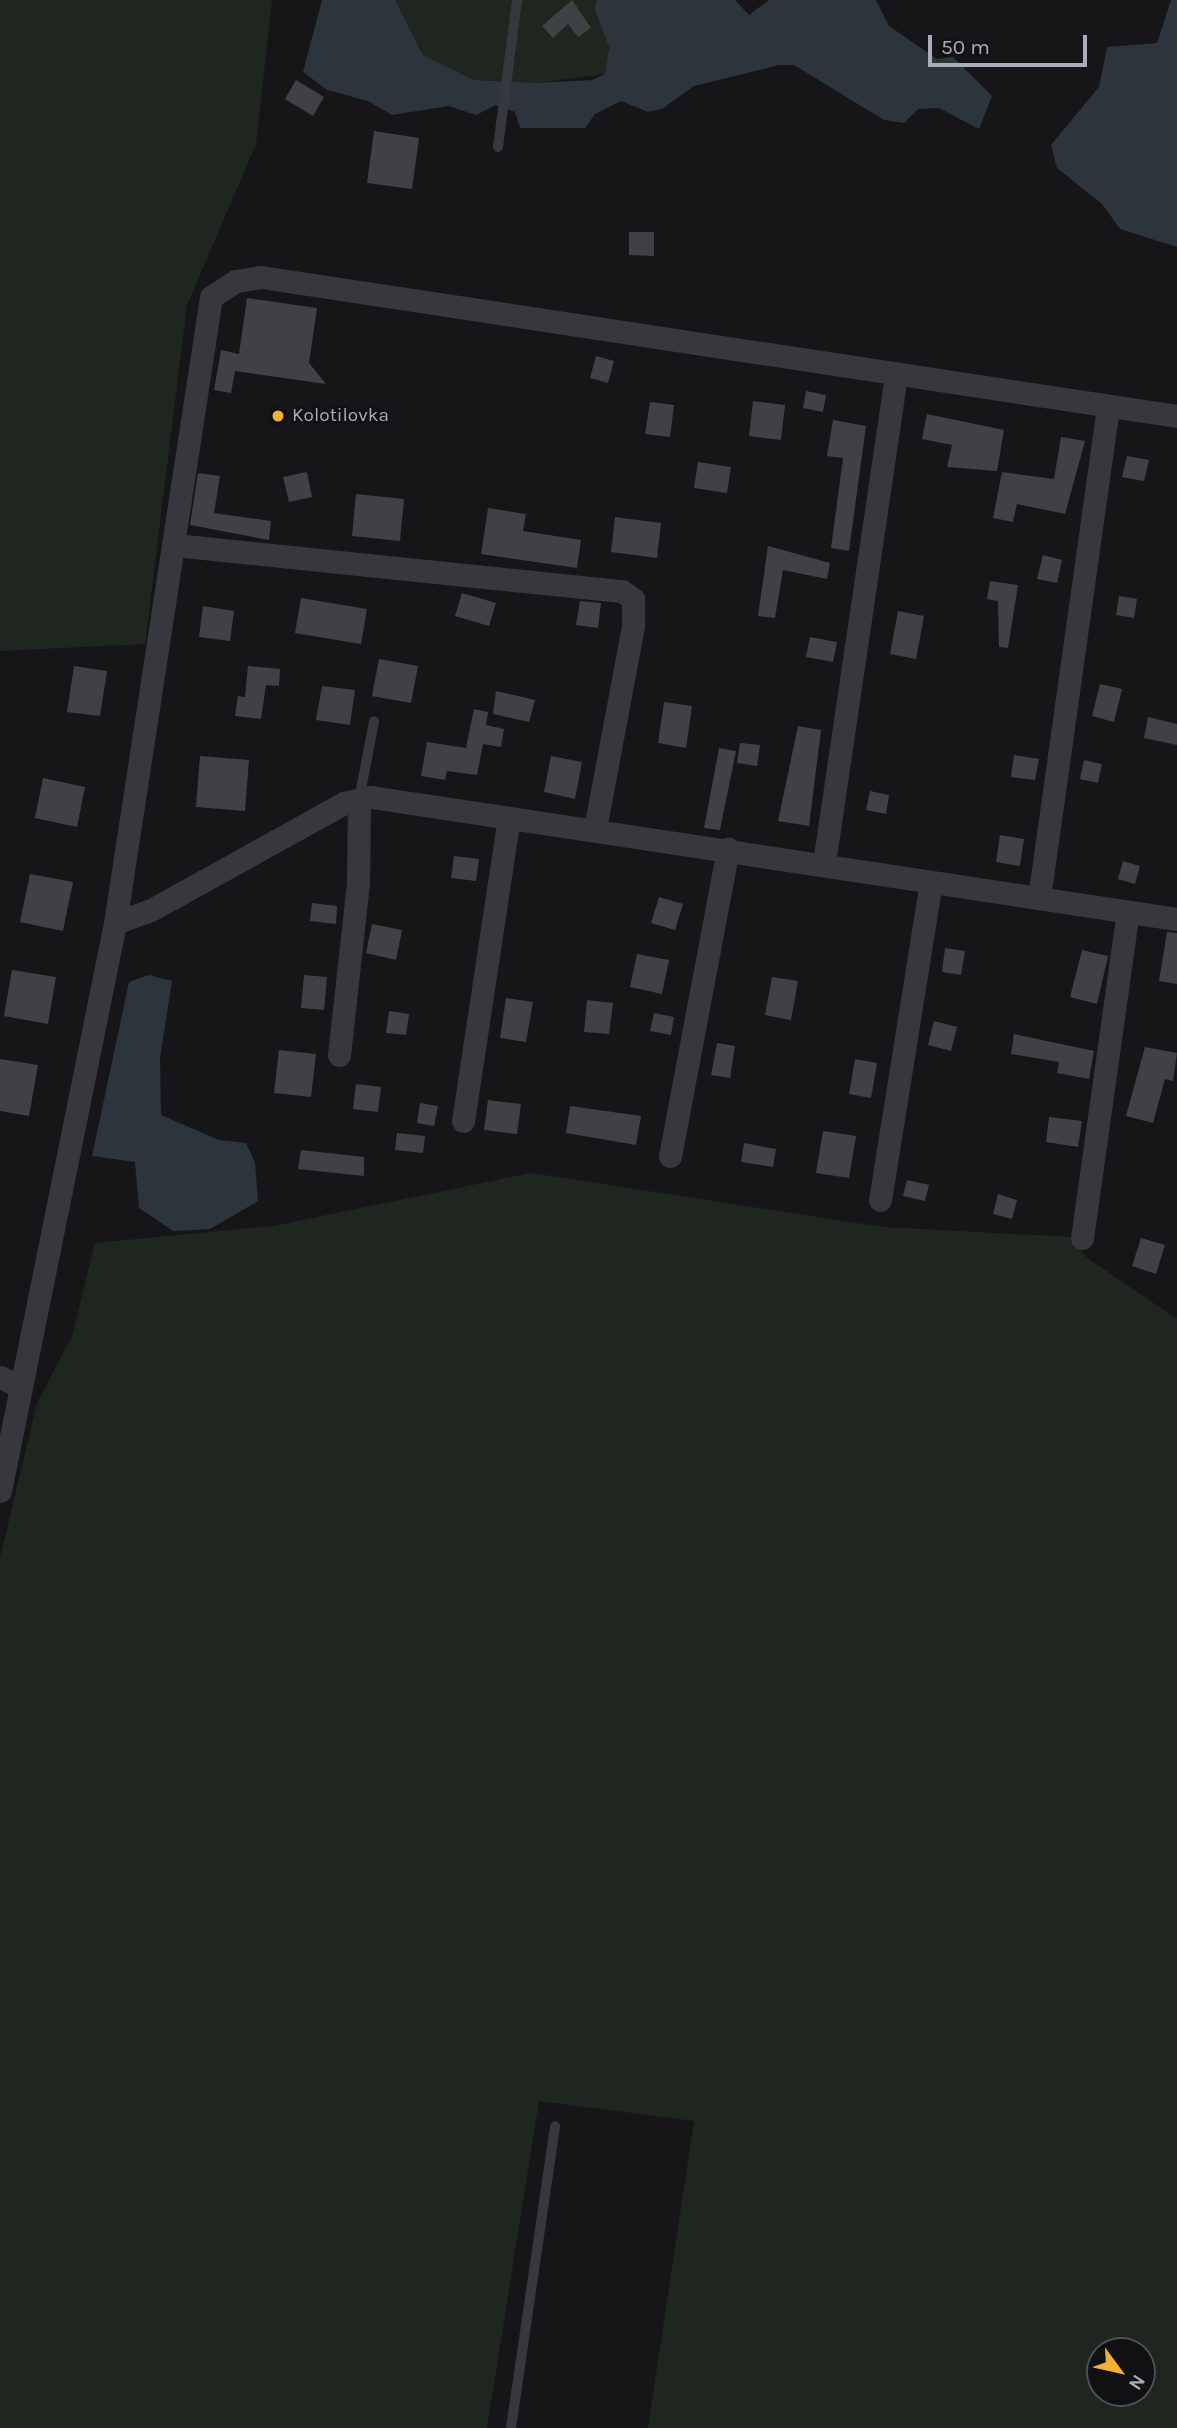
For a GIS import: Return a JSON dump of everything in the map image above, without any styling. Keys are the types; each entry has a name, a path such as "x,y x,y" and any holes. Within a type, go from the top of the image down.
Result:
{"street":[{"path":"0,1491 115,923 175,545 202,331 211,297 236,281 261,277 464,306 1108,409 1177,416"},
{"path":"824,863 896,375"},
{"path":"1039,898 1108,409"},
{"path":"175,545 622,592 633,599 634,626 595,830"},
{"path":"115,923 151,911 344,803 359,800 411,801 1177,919"},
{"path":"339,1055 358,884 359,800"},
{"path":"463,1121 509,818"},
{"path":"670,1156 728,848"},
{"path":"880,1199 931,882"},
{"path":"1082,1238 1128,912"},
{"path":"0,1377 21,1387"}],"lane":[{"path":"498,147 517,0"},
{"path":"359,800 374,721"},
{"path":"511,2428 555,2126"}],"shaded area":[{"path":"0,0 272,0 256,144 187,305 145,644 0,651"},
{"path":"322,0 395,0 423,55 474,80 538,83 592,80 605,74 609,47 594,8 597,0 735,0 749,15 769,0 876,0 889,26 937,59 953,57 992,96 979,129 939,108 918,109 904,123 884,120 794,65 779,65 694,86 662,109 648,112 621,101 595,114 585,128 520,128 515,112 496,105 476,115 449,106 392,115 368,101 327,90 303,72"},
{"path":"395,0 597,0 594,8 609,47 605,74 538,83 474,80 423,55"},
{"path":"1171,0 1177,0 1177,247 1120,229 1102,204 1057,168 1051,145 1099,87 1107,47 1157,43"},
{"path":"149,975 172,981 160,1058 161,1115 219,1140 246,1143 255,1163 258,1201 210,1229 173,1231 139,1208 135,1162 92,1156 129,982"},
{"path":"531,1173 883,1227 1072,1237 1086,1257 1177,1319 1177,2428 648,2428 694,2121 539,2101 487,2428 0,2428 0,1558 37,1403 72,1336 95,1243 273,1226"}],"building":[{"path":"572,0 591,28 578,37 568,24 553,38 542,26"},
{"path":"296,80 324,97 313,116 285,99"},
{"path":"374,131 419,138 412,189 367,183"},
{"path":"629,232 654,232 654,256 629,255"},
{"path":"247,298 317,308 309,363 326,384 235,371 231,393 214,390 221,350 239,354"},
{"path":"596,356 614,361 608,383 590,378"},
{"path":"806,391 826,395 823,412 803,408"},
{"path":"753,401 785,405 781,440 749,436"},
{"path":"650,402 674,405 670,437 645,434"},
{"path":"927,414 1004,430 997,471 947,467 952,445 922,439"},
{"path":"833,420 866,426 849,551 831,548 843,458 827,456"},
{"path":"1061,437 1085,441 1065,514 1017,504 1013,522 993,518 1002,472 1054,479"},
{"path":"1127,456 1149,460 1144,481 1122,477"},
{"path":"698,462 731,467 727,493 694,488"},
{"path":"307,472 312,497 289,502 283,477"},
{"path":"198,473 220,476 214,513 271,521 269,540 190,525"},
{"path":"356,494 404,499 400,541 352,536"},
{"path":"488,508 526,514 523,531 581,540 577,568 481,554"},
{"path":"615,517 661,523 657,558 611,552"},
{"path":"768,546 830,563 827,579 783,570 775,618 758,616"},
{"path":"1043,555 1062,560 1057,583 1037,579"},
{"path":"990,581 1018,585 1008,648 999,647 998,601 987,599"},
{"path":"462,593 496,603 489,626 455,616"},
{"path":"1119,596 1137,599 1134,618 1116,615"},
{"path":"301,598 367,609 361,644 295,633"},
{"path":"580,601 601,603 598,628 576,625"},
{"path":"203,606 234,611 230,641 199,637"},
{"path":"898,611 924,616 916,659 890,654"},
{"path":"810,637 837,642 833,662 806,657"},
{"path":"379,659 418,666 411,703 372,696"},
{"path":"74,666 107,671 100,716 67,712"},
{"path":"248,666 280,669 279,686 266,685 261,719 235,716 238,696 245,697"},
{"path":"1100,684 1122,689 1114,722 1092,716"},
{"path":"322,686 355,690 350,725 316,720"},
{"path":"496,691 535,700 529,722 493,714"},
{"path":"664,702 692,706 686,748 658,743"},
{"path":"474,709 488,712 486,725 504,729 501,747 483,744 477,775 447,771 445,780 421,776 427,742 466,748"},
{"path":"1148,717 1177,724 1177,745 1144,738"},
{"path":"798,726 821,730 809,826 778,821"},
{"path":"740,743 760,745 757,766 737,763"},
{"path":"719,748 736,751 720,830 704,828"},
{"path":"1014,755 1039,759 1035,780 1011,777"},
{"path":"200,756 249,760 245,811 196,807"},
{"path":"551,756 582,762 575,799 544,792"},
{"path":"1084,760 1102,764 1098,783 1080,779"},
{"path":"43,778 85,787 77,827 35,818"},
{"path":"870,791 889,795 886,814 866,810"},
{"path":"1000,835 1024,839 1020,866 996,862"},
{"path":"454,856 479,859 476,881 451,878"},
{"path":"1123,861 1140,866 1135,884 1118,879"},
{"path":"30,874 73,882 63,931 20,922"},
{"path":"659,897 683,904 675,930 651,923"},
{"path":"312,903 337,906 336,924 310,921"},
{"path":"372,924 402,930 396,960 366,953"},
{"path":"1167,932 1177,933 1177,984 1159,981"},
{"path":"945,948 965,951 961,975 942,972"},
{"path":"1082,950 1108,956 1097,1004 1070,997"},
{"path":"637,954 669,960 662,994 630,987"},
{"path":"12,970 56,977 48,1024 4,1016"},
{"path":"304,975 327,977 324,1010 301,1008"},
{"path":"772,977 798,981 791,1020 765,1015"},
{"path":"506,998 533,1002 526,1042 500,1038"},
{"path":"587,1000 613,1003 609,1034 584,1032"},
{"path":"389,1011 409,1014 406,1035 386,1033"},
{"path":"654,1013 674,1017 671,1035 650,1031"},
{"path":"934,1021 957,1027 951,1051 928,1045"},
{"path":"1014,1034 1094,1051 1089,1079 1057,1073 1059,1062 1011,1054"},
{"path":"717,1043 735,1046 730,1078 711,1075"},
{"path":"1145,1047 1177,1053 1173,1081 1165,1079 1153,1123 1126,1116"},
{"path":"279,1050 316,1054 311,1097 274,1093"},
{"path":"0,1059 38,1065 29,1116 0,1111"},
{"path":"855,1059 877,1063 871,1098 849,1094"},
{"path":"356,1084 381,1087 378,1112 353,1109"},
{"path":"488,1100 521,1104 517,1134 484,1130"},
{"path":"420,1103 438,1106 434,1126 417,1123"},
{"path":"570,1106 641,1116 636,1145 566,1133"},
{"path":"1049,1117 1082,1121 1078,1147 1046,1142"},
{"path":"823,1131 856,1136 849,1178 816,1173"},
{"path":"397,1133 425,1136 423,1153 395,1150"},
{"path":"744,1143 776,1149 773,1167 741,1162"},
{"path":"301,1150 364,1157 364,1176 298,1169"},
{"path":"907,1180 929,1185 925,1201 903,1196"},
{"path":"998,1194 1017,1200 1012,1219 993,1214"},
{"path":"1141,1238 1165,1245 1156,1274 1132,1266"}],"place":[{"name":"Kolotilovka","path":"278,416"}]}
